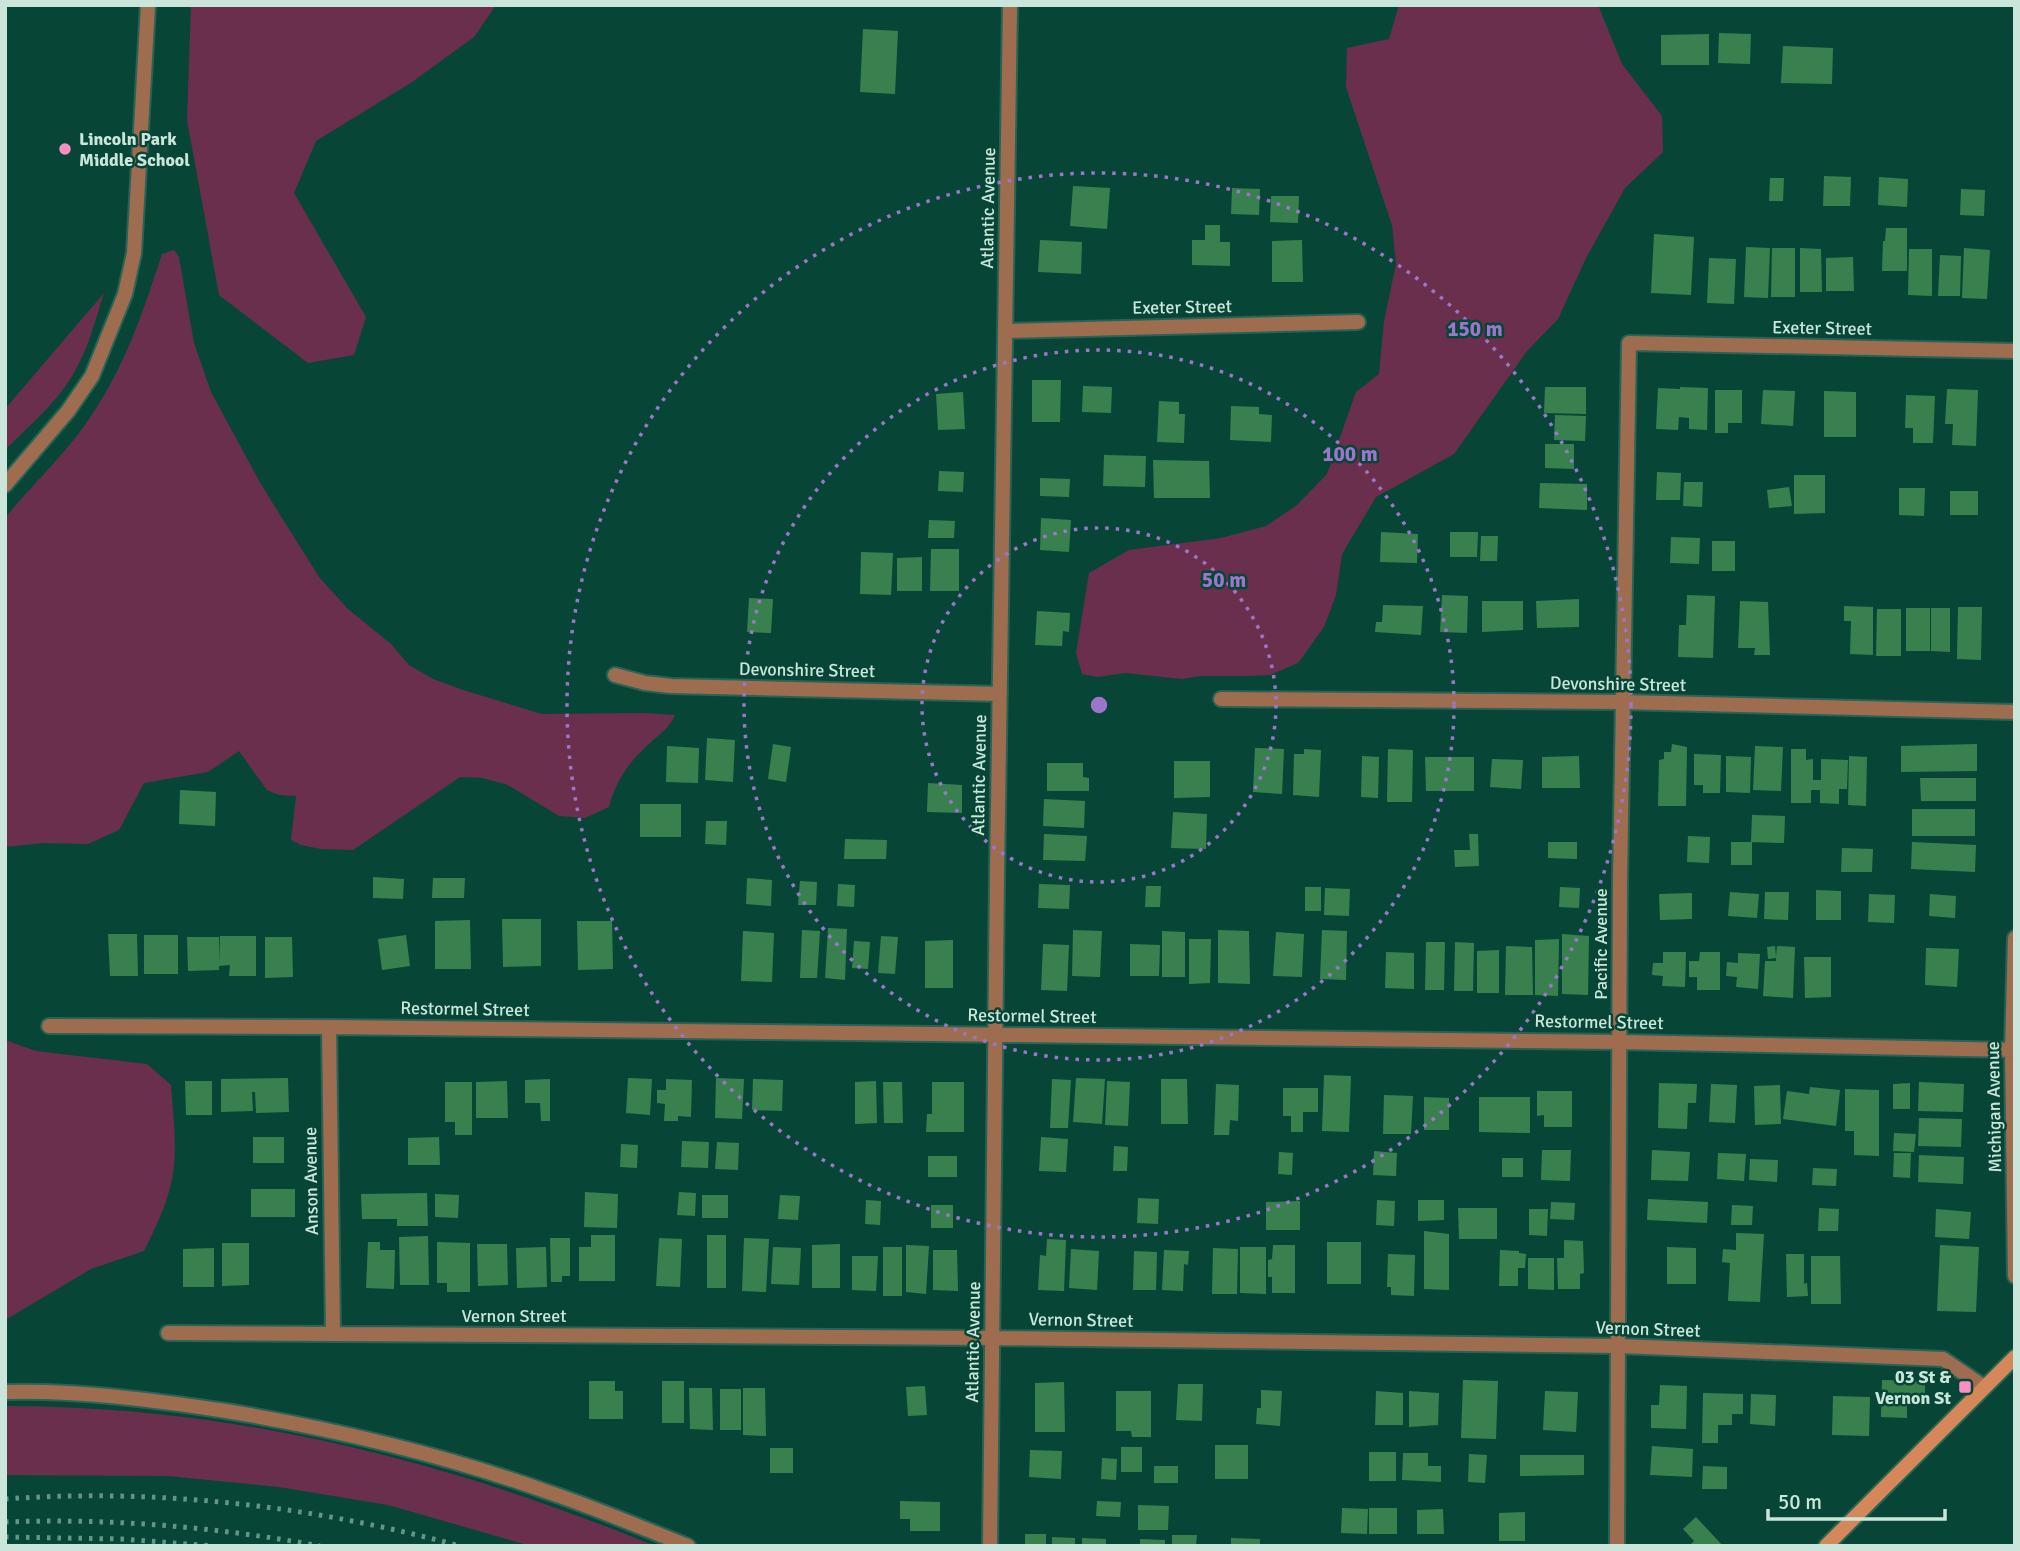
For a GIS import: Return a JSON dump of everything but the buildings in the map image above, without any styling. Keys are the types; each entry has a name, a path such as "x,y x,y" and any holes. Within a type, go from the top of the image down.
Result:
{"main road":[{"path":"1826,1546 2015,1357"}],"street":[{"path":"5,485 68,411 92,376 125,294 134,253 148,5"},
{"name":"Atlantic Avenue","path":"990,1546 1010,5"},
{"name":"Exeter Street","path":"1006,331 1358,322"},
{"name":"Exeter Street","path":"1629,343 2015,351"},
{"name":"Pacific Avenue","path":"1617,1546 1623,702 1629,343"},
{"name":"Devonshire Street","path":"615,675 671,686 1000,694"},
{"name":"Devonshire Street","path":"1221,699 1623,702 2015,712"},
{"name":"Michigan Avenue","path":"2015,938 2015,1276"},
{"name":"Restormel Street","path":"49,1027 329,1027 1620,1042 2014,1050"},
{"name":"Anson Avenue","path":"329,1027 333,1334"},
{"name":"Vernon Street","path":"168,1333 993,1338 1620,1346 1943,1359 1984,1387"},
{"path":"5,1392 102,1395 281,1420 418,1451 544,1490 688,1546"}],"shaded area":[{"path":"191,5 496,5 474,37 412,82 316,141 294,193 366,317 354,355 308,363 219,295 187,120"},
{"path":"1399,5 1598,5 1622,64 1662,116 1663,152 1625,188 1586,258 1558,319 1527,351 1454,454 1376,497 1342,554 1336,595 1324,627 1298,663 1270,675 1200,676 1182,679 1125,673 1098,677 1082,674 1076,653 1089,573 1129,550 1221,538 1266,526 1297,505 1327,474 1356,392 1379,374 1384,321 1396,264 1392,225 1346,87 1347,48 1389,39"},
{"path":"174,250 179,257 194,343 211,392 262,486 319,577 348,609 391,644 409,665 433,679 463,690 542,714 675,715 667,727 630,764 619,780 609,807 585,818 559,816 508,785 483,778 460,777 353,850 321,849 291,840 296,796 279,795 267,790 239,751 208,772 144,783 119,830 88,844 43,843 5,847 5,518 73,440 96,408 130,344 162,254"},
{"path":"104,293 85,351 69,381 44,412 5,450 5,409"},
{"path":"5,1040 36,1051 147,1064 171,1085 175,1144 170,1189 144,1251 91,1269 5,1320"},
{"path":"5,1406 90,1408 173,1416 337,1444 497,1488 655,1546 531,1546 388,1505 279,1487 168,1476 5,1475"}],"railway":[{"path":"5,1499 120,1496 234,1503 348,1520 460,1546"},
{"path":"5,1522 84,1521 163,1525 320,1546"},
{"path":"5,1537 121,1539 214,1546"}],"place":[{"name":"Lincoln Park Middle School","path":"65,149"},
{"name":"03 St & Vernon St","path":"1965,1387"}]}
